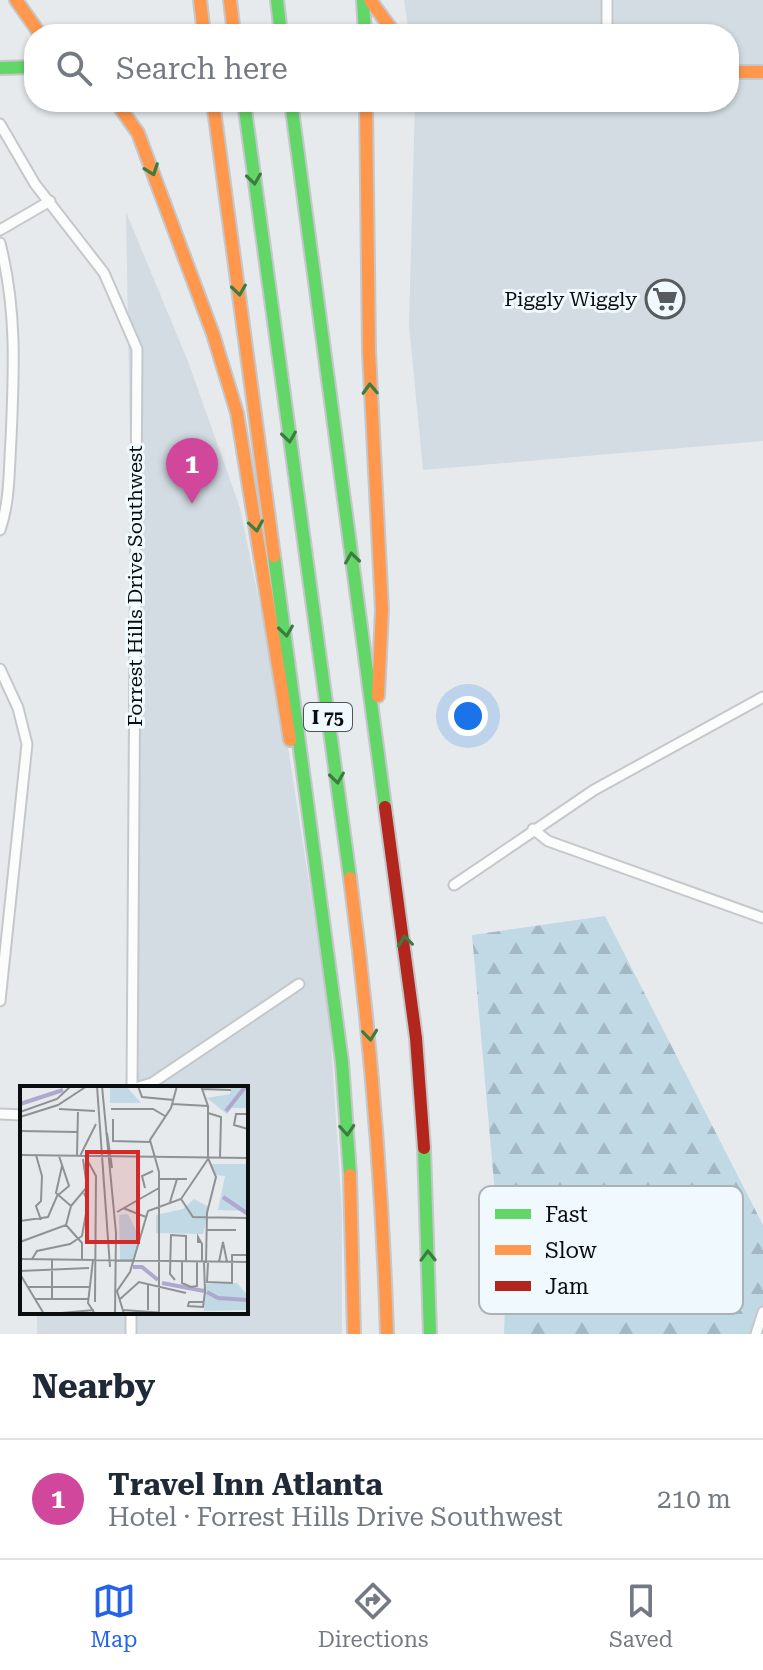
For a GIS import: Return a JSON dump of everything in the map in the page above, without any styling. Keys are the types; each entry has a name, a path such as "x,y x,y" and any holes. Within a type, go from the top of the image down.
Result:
{"main road":[{"path":"16,0 33,24"},
{"path":"230,0 233,24"},
{"path":"277,0 280,24"},
{"path":"363,0 364,24"},
{"path":"370,0 388,24"},
{"path":"199,4 202,24"},
{"path":"0,68 24,67"},
{"path":"739,72 763,72"},
{"path":"123,112 138,133 213,334 237,413 289,735 314,830"},
{"path":"214,112 314,830 343,1076 354,1334"},
{"name":"I 75","path":"245,112 367,1007 382,1175 387,1334"},
{"name":"I 75","path":"292,112 376,718 416,1038 427,1198 430,1334"},
{"path":"366,112 369,352 382,610 382,667 376,718"}],"street":[{"path":"607,0 607,24"},
{"name":"Forrest Hills Drive Southwest","path":"0,124 20,162 104,273 137,349 133,1086"},
{"path":"0,230 50,201"},
{"path":"0,243 13,318 8,487 0,530"},
{"path":"0,409 12,410"},
{"path":"0,669 18,708 27,744 0,1001"},
{"path":"454,885 533,829 619,776 763,697"},
{"path":"533,829 548,841 763,918"},
{"path":"141,1086 152,1083 299,984"},
{"path":"0,1114 20,1115"},
{"path":"756,1334 763,1312"}],"shaded area":[{"path":"404,0 763,0 763,441 423,470 409,325 415,112 739,112 739,24 408,24"},
{"path":"126,212 189,364 240,508 285,728 329,1011 342,1212 342,1334 37,1334 37,1314 248,1314 248,1086 128,1086 133,609"}],"green space":[{"path":"605,916 763,1225 763,1312 755,1334 504,1334 505,1314 743,1314 743,1186 494,1186 472,935"}],"traffic: fast":[{"path":"277,0 280,24"},
{"path":"363,0 364,24"},
{"path":"0,68 24,67"},
{"path":"245,112 350,878"},
{"path":"292,112 385,807"},
{"path":"274,556 342,1062 350,1175"},
{"path":"424,1148 430,1334"}],"traffic: slow":[{"path":"16,0 33,24"},
{"path":"200,0 203,24"},
{"path":"230,0 233,24"},
{"path":"370,0 388,24"},
{"path":"739,72 763,72"},
{"path":"123,112 138,133 213,334 237,413 290,740"},
{"path":"214,112 274,556"},
{"path":"366,112 369,352 382,610 378,696"},
{"path":"350,878 374,1106 387,1334"},
{"path":"350,1175 354,1334"}],"traffic: jam":[{"path":"385,807 416,1038 424,1148"}],"place":[{"name":"Piggly Wiggly","path":"665,299"},
{"name":"Travel Inn Atlanta","path":"192,504"}]}
